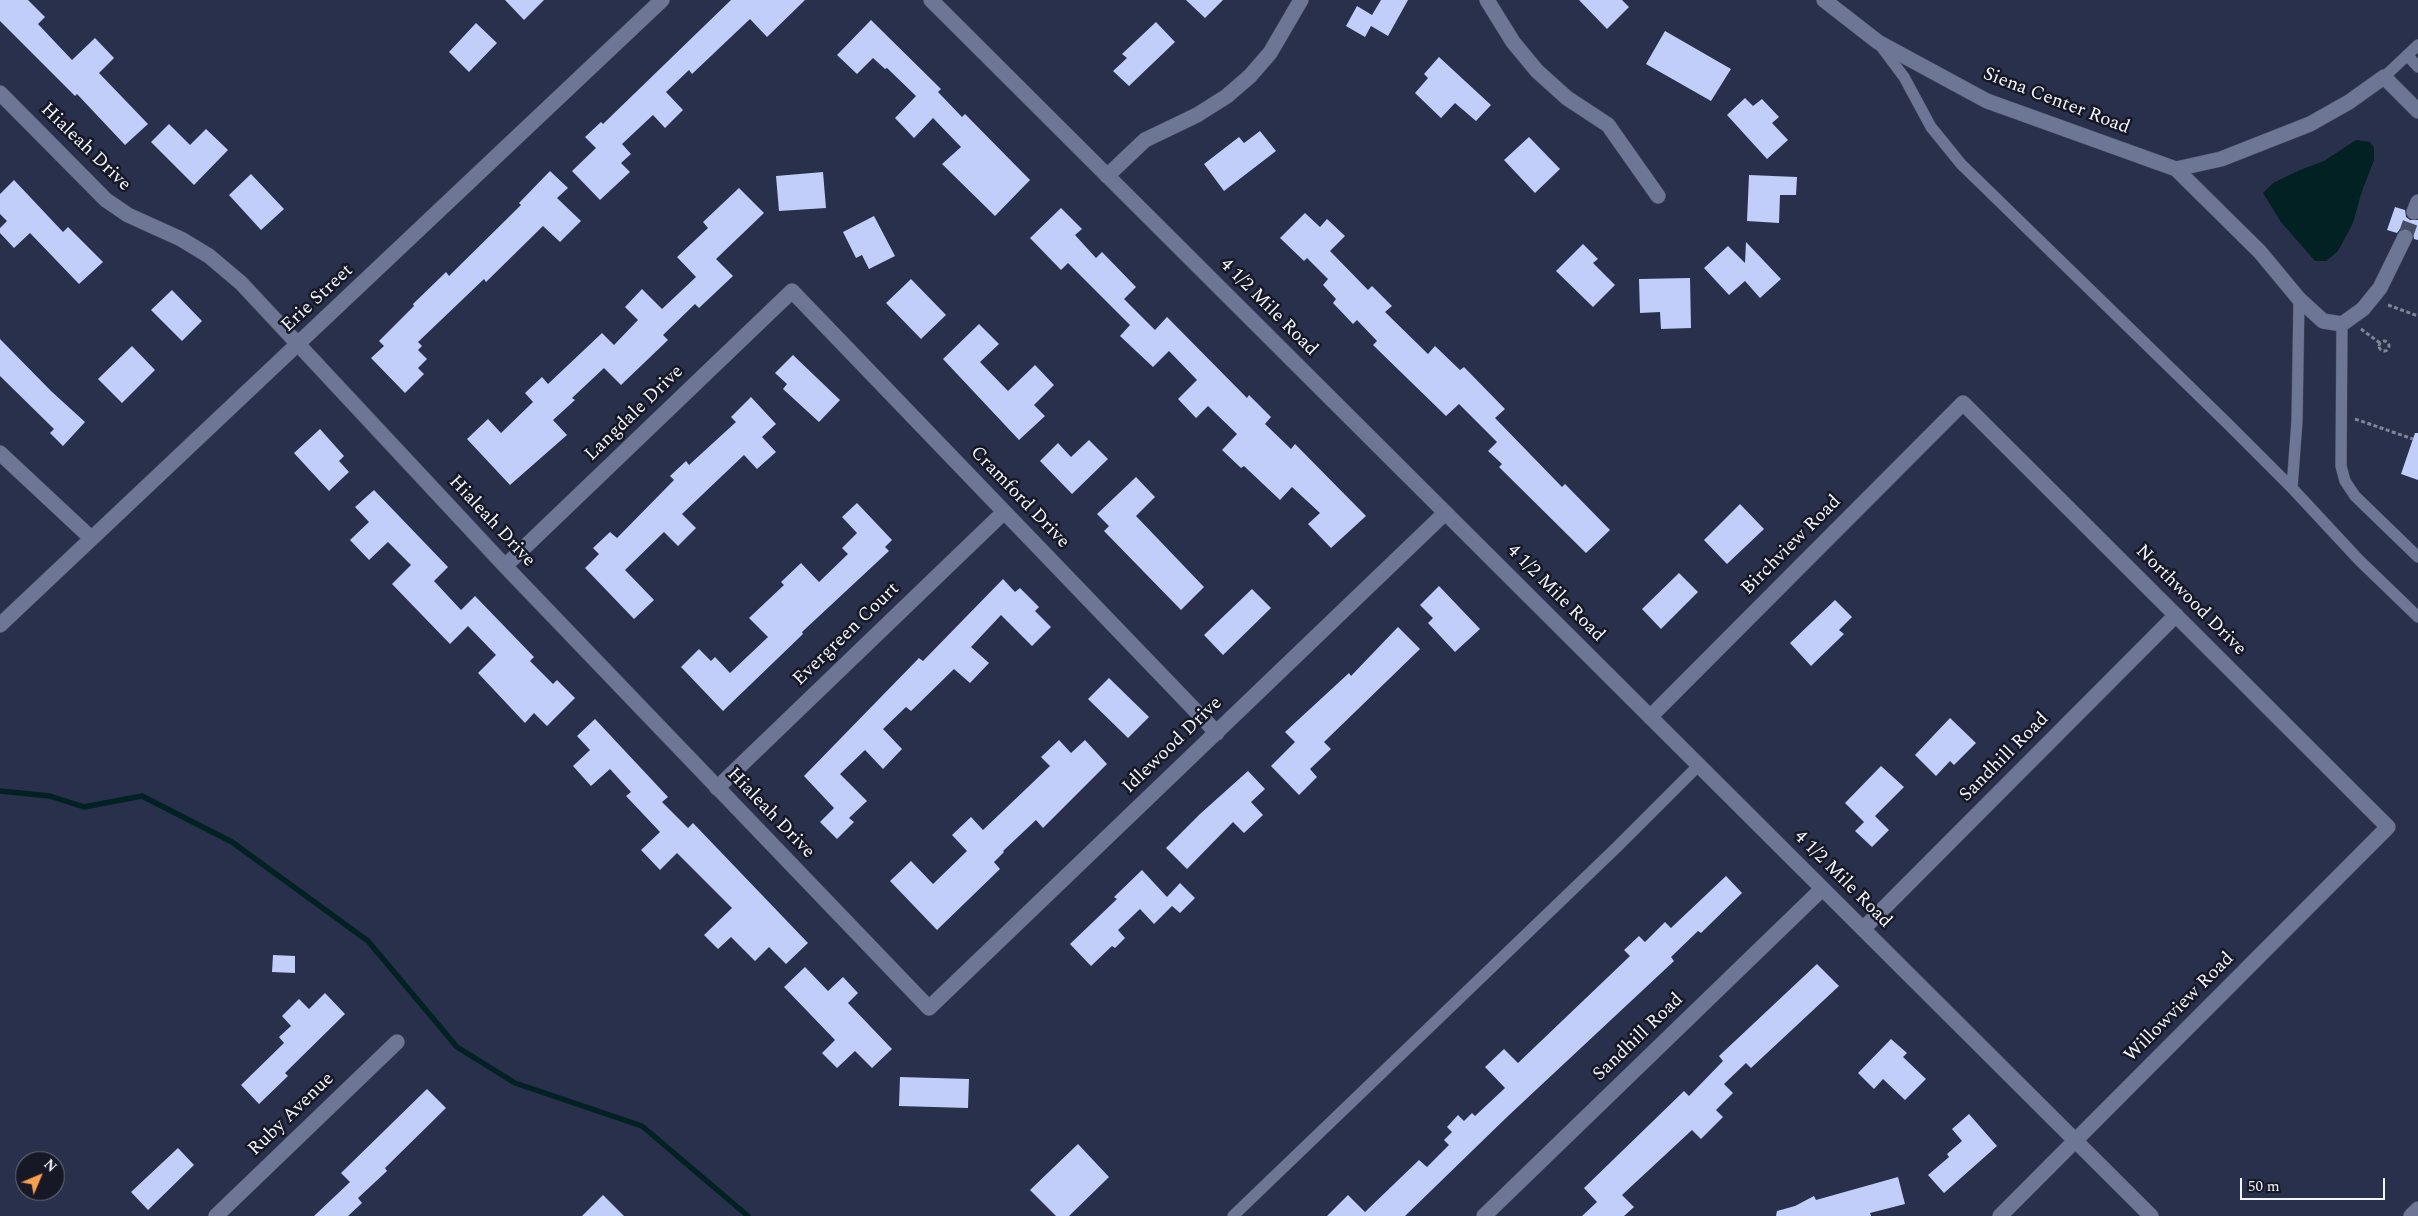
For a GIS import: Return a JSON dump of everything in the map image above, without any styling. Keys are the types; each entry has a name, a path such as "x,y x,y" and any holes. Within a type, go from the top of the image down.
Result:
{"street":[{"name":"Erie Street","path":"0,625 662,0"},
{"name":"4 1/2 Mile Road","path":"931,0 2150,1216"},
{"path":"1107,176 1145,140 1164,129 1197,115 1227,96 1250,76 1270,53 1301,0"},
{"path":"1487,0 1513,42 1537,71 1567,98 1608,126 1658,196"},
{"name":"Siena Center Road","path":"1824,0 1878,42 1987,101 2176,169 2260,252 2299,299 2323,321 2342,324"},
{"path":"2176,169 2221,159 2310,124 2349,102 2384,77 2418,111"},
{"name":"Hialeah Drive","path":"0,93 106,200 128,214 181,239 209,256 241,283 505,566 929,1008"},
{"path":"2342,324 2363,309 2380,288 2405,237"},
{"name":"Cramford Drive","path":"792,291 1217,733"},
{"name":"Langdale Drive","path":"505,566 792,291"},
{"name":"Northwood Drive","path":"1963,403 2388,827"},
{"name":"Birchview Road","path":"1650,717 1963,403"},
{"path":"0,453 91,538"},
{"name":"Evergreen Court","path":"717,788 1004,512"},
{"name":"Idlewood Drive","path":"929,1008 1445,513"},
{"name":"Sandhill Road","path":"1863,929 2176,615"},
{"name":"Willowview Road","path":"2000,1216 2388,827"},
{"name":"Sandhill Road","path":"1484,1216 1822,889"},
{"name":"Ruby Avenue","path":"216,1216 397,1042"},
{"path":"2411,1216 2418,1210"}],"lane":[{"path":"1878,42 1904,77 1931,127 1961,164 2005,209 2095,293 2292,488 2359,560 2418,617"},
{"path":"2384,77 2418,46"},
{"path":"2407,55 2418,67"},
{"path":"2292,488 2297,421 2299,299"},
{"path":"2342,324 2341,466 2344,481 2355,496 2418,557"},
{"path":"1232,1216 1617,847 1698,766"}],"path":[{"path":"2386,304 2418,316"},
{"path":"2361,328 2380,344"},
{"path":"2354,419 2413,439"}],"shaded area":[{"path":"2356,140 2370,142 2374,148 2374,160 2361,194 2353,223 2338,251 2326,261 2315,261 2281,222 2263,193 2273,183 2324,161"}],"building":[{"path":"0,0 28,0 45,17 38,24 72,60 95,38 114,58 99,73 148,124 125,145 77,94 75,96 0,21"},
{"path":"505,0 544,0 524,20"},
{"path":"731,0 805,0 767,37 750,19 692,74 689,70 666,92 683,110 665,128 653,115 622,144 631,154 621,163 630,172 600,200 572,171 596,148 585,137 601,122 603,124"},
{"path":"1186,0 1223,0 1205,18"},
{"path":"1381,0 1408,0 1388,36 1371,26 1365,37 1346,26 1357,6 1372,15"},
{"path":"1579,0 1622,0 1629,7 1607,29"},
{"path":"871,20 941,89 938,92 962,117 965,114 1030,180 995,216 942,164 961,147 933,118 914,138 895,118 916,96 887,68 885,69 873,58 857,74 837,55"},
{"path":"1156,22 1175,42 1129,86 1113,71 1127,58 1122,54"},
{"path":"476,23 497,43 469,72 449,52"},
{"path":"1665,31 1731,69 1711,101 1646,64"},
{"path":"1439,57 1491,105 1476,121 1455,103 1441,118 1415,93 1428,78 1424,74"},
{"path":"1745,98 1753,106 1762,99 1779,117 1772,123 1788,140 1767,159 1727,115"},
{"path":"169,124 190,145 206,129 228,150 194,185 151,142"},
{"path":"1260,131 1276,151 1224,191 1204,164 1239,137 1244,143"},
{"path":"1529,137 1560,169 1535,193 1504,160"},
{"path":"550,171 568,188 557,198 581,221 560,242 543,226 486,282 484,279 418,342 422,346 418,350 427,359 418,368 424,374 405,393 371,358 384,346 379,341 446,272 449,276 521,205 519,203"},
{"path":"823,172 826,208 779,211 776,176"},
{"path":"251,174 284,209 261,230 229,195"},
{"path":"1749,175 1797,177 1796,195 1780,195 1779,223 1747,221"},
{"path":"14,180 63,232 68,227 103,262 79,284 30,233 14,248 0,233 0,228 7,221 0,214 0,194"},
{"path":"739,188 764,213 716,259 733,276 699,308 695,304 663,335 668,340 621,385 604,368 572,398 575,400 553,420 567,435 510,485 467,439 488,419 501,433 533,402 525,393 542,377 548,384 602,333 614,345 638,320 625,307 642,289 662,309 696,277 677,257 708,228 703,222"},
{"path":"2395,207 2405,210 2406,217 2410,220 2418,220 2418,240 2414,239 2413,232 2409,228 2400,229 2397,233 2387,230"},
{"path":"1061,208 1082,229 1075,235 1096,258 1102,252 1136,287 1124,299 1155,330 1167,317 1247,398 1249,395 1271,417 1265,424 1291,449 1295,444 1366,516 1331,548 1308,524 1320,513 1292,487 1280,500 1244,466 1241,468 1222,450 1237,434 1208,406 1196,418 1178,399 1197,380 1169,351 1153,367 1120,336 1130,325 1068,263 1061,270 1030,238"},
{"path":"1305,213 1320,227 1327,219 1345,236 1330,251 1368,290 1372,286 1392,306 1385,312 1428,354 1435,346 1460,370 1464,367 1505,409 1495,418 1562,487 1565,484 1610,530 1586,553 1499,467 1502,464 1488,451 1497,442 1459,404 1446,416 1373,345 1377,341 1357,320 1353,324 1333,303 1336,299 1323,285 1328,279 1307,258 1304,261 1280,238"},
{"path":"874,216 895,256 869,269 862,255 856,258 843,232"},
{"path":"1746,242 1781,279 1760,298 1745,281 1729,295 1704,268 1728,246 1745,263"},
{"path":"1583,244 1598,259 1593,263 1615,285 1593,307 1556,271"},
{"path":"1690,278 1691,328 1661,329 1660,312 1640,313 1639,279"},
{"path":"911,279 946,315 921,339 886,303"},
{"path":"172,290 202,321 182,341 151,310"},
{"path":"979,324 999,344 980,362 1008,391 1035,365 1054,385 1034,405 1045,416 1019,440 943,359"},
{"path":"0,339 51,391 85,422 63,446 50,433 54,429 0,376"},
{"path":"132,346 155,370 122,403 98,379"},
{"path":"793,355 840,400 819,422 783,389 787,384 775,373"},
{"path":"751,397 776,424 762,437 776,452 757,469 744,455 682,514 696,528 678,546 664,532 625,570 654,600 634,619 585,568 599,554 593,548 610,532 617,538 674,480 670,476 686,461 689,465 736,422 731,417"},
{"path":"320,429 344,456 339,461 349,472 329,491 294,453"},
{"path":"2415,433 2418,433 2418,480 2401,474"},
{"path":"1089,440 1108,459 1072,494 1040,461 1058,443 1071,457"},
{"path":"1136,477 1155,497 1136,516 1204,587 1181,610 1104,531 1109,526 1097,514"},
{"path":"374,490 448,567 434,581 461,610 475,596 534,657 530,661 553,684 557,680 575,698 547,726 534,713 525,723 478,673 496,655 468,626 450,644 392,584 411,565 388,542 369,560 350,540 369,522 355,507"},
{"path":"857,503 892,540 885,547 889,551 802,632 803,634 723,711 681,667 699,649 711,661 715,657 730,673 768,637 749,618 784,585 781,582 801,563 819,582 848,554 842,548 857,533 842,517"},
{"path":"1740,504 1764,529 1727,564 1704,540"},
{"path":"1679,573 1698,592 1661,629 1642,609"},
{"path":"1003,579 1015,592 1020,588 1039,607 1035,611 1051,627 1032,646 1001,615 971,647 989,663 970,683 954,669 911,711 906,707 883,729 902,749 883,769 865,750 840,774 867,801 849,818 854,822 837,839 820,822 834,808 804,776 919,658 923,661"},
{"path":"1439,586 1480,629 1455,652 1428,623 1433,618 1420,605"},
{"path":"1252,589 1271,608 1223,655 1204,635"},
{"path":"1835,600 1852,617 1839,630 1844,634 1811,666 1790,643"},
{"path":"1398,627 1420,649 1324,742 1331,749 1310,769 1317,777 1299,795 1271,766 1295,742 1285,732 1349,673 1351,676"},
{"path":"1109,678 1149,717 1128,738 1088,699"},
{"path":"1950,718 1976,743 1954,765 1950,761 1936,776 1915,755"},
{"path":"595,719 668,797 662,802 688,828 693,823 808,943 786,964 769,947 755,961 731,937 718,949 704,935 732,908 677,853 660,870 641,850 660,832 626,796 631,792 610,769 591,786 573,766 590,750 577,736"},
{"path":"1059,740 1071,753 1085,740 1107,764 1043,828 1036,820 1003,851 994,862 1000,869 937,930 890,881 911,861 933,884 967,851 952,835 971,817 983,830 1050,766 1041,757"},
{"path":"1881,766 1904,787 1875,816 1889,830 1872,847 1855,831 1864,822 1845,803"},
{"path":"1248,771 1265,789 1251,802 1263,815 1244,833 1233,822 1187,869 1166,848 1200,814"},
{"path":"1142,870 1167,897 1180,883 1195,898 1180,913 1172,906 1154,924 1140,909 1118,930 1125,938 1115,948 1112,946 1091,966 1070,944 1117,899 1114,897"},
{"path":"1726,876 1742,893 1701,933 1698,931 1671,957 1674,961 1507,1117 1405,1216 1327,1216 1348,1195 1365,1212 1419,1160 1427,1167 1449,1145 1444,1140 1452,1132 1447,1127 1458,1115 1464,1121 1472,1113 1475,1116 1505,1088 1485,1067 1504,1049 1518,1063 1630,956 1624,950 1639,936 1645,942 1665,922 1671,928"},
{"path":"273,955 295,956 295,973 272,972"},
{"path":"1817,964 1839,986 1751,1068 1746,1063 1724,1084 1733,1093 1716,1110 1723,1117 1701,1139 1692,1130 1622,1195 1634,1207 1624,1216 1582,1216 1597,1202 1584,1188 1684,1091 1689,1096 1723,1061 1719,1056"},
{"path":"805,967 828,991 843,977 858,993 848,1003 892,1049 872,1068 855,1051 837,1068 822,1053 835,1040 784,987"},
{"path":"325,993 345,1014 285,1073 288,1076 259,1104 241,1085 284,1043 279,1037 291,1026 282,1016 299,999 309,1009"},
{"path":"1891,1039 1907,1053 1903,1057 1926,1079 1905,1100 1883,1079 1874,1089 1858,1073"},
{"path":"900,1077 969,1079 968,1108 899,1106"},
{"path":"427,1089 446,1108 385,1168 387,1171 358,1198 362,1203 348,1216 314,1216 350,1182 341,1173"},
{"path":"1969,1114 1997,1146 1944,1193 1928,1175 1949,1157 1947,1154 1962,1141 1952,1129"},
{"path":"1078,1144 1109,1177 1069,1216 1056,1216 1030,1190"},
{"path":"178,1148 194,1165 148,1210 131,1192"},
{"path":"1898,1177 1905,1204 1870,1213 1871,1216 1776,1216 1777,1211 1795,1206 1814,1196 1816,1200"},
{"path":"603,1195 624,1216 582,1216"}],"waterway":[{"path":"0,791 50,796 84,807 142,796 232,842 368,941 457,1047 515,1083 642,1126 748,1216"}],"tunnel":[{"path":"2405,237 2414,212"}]}
